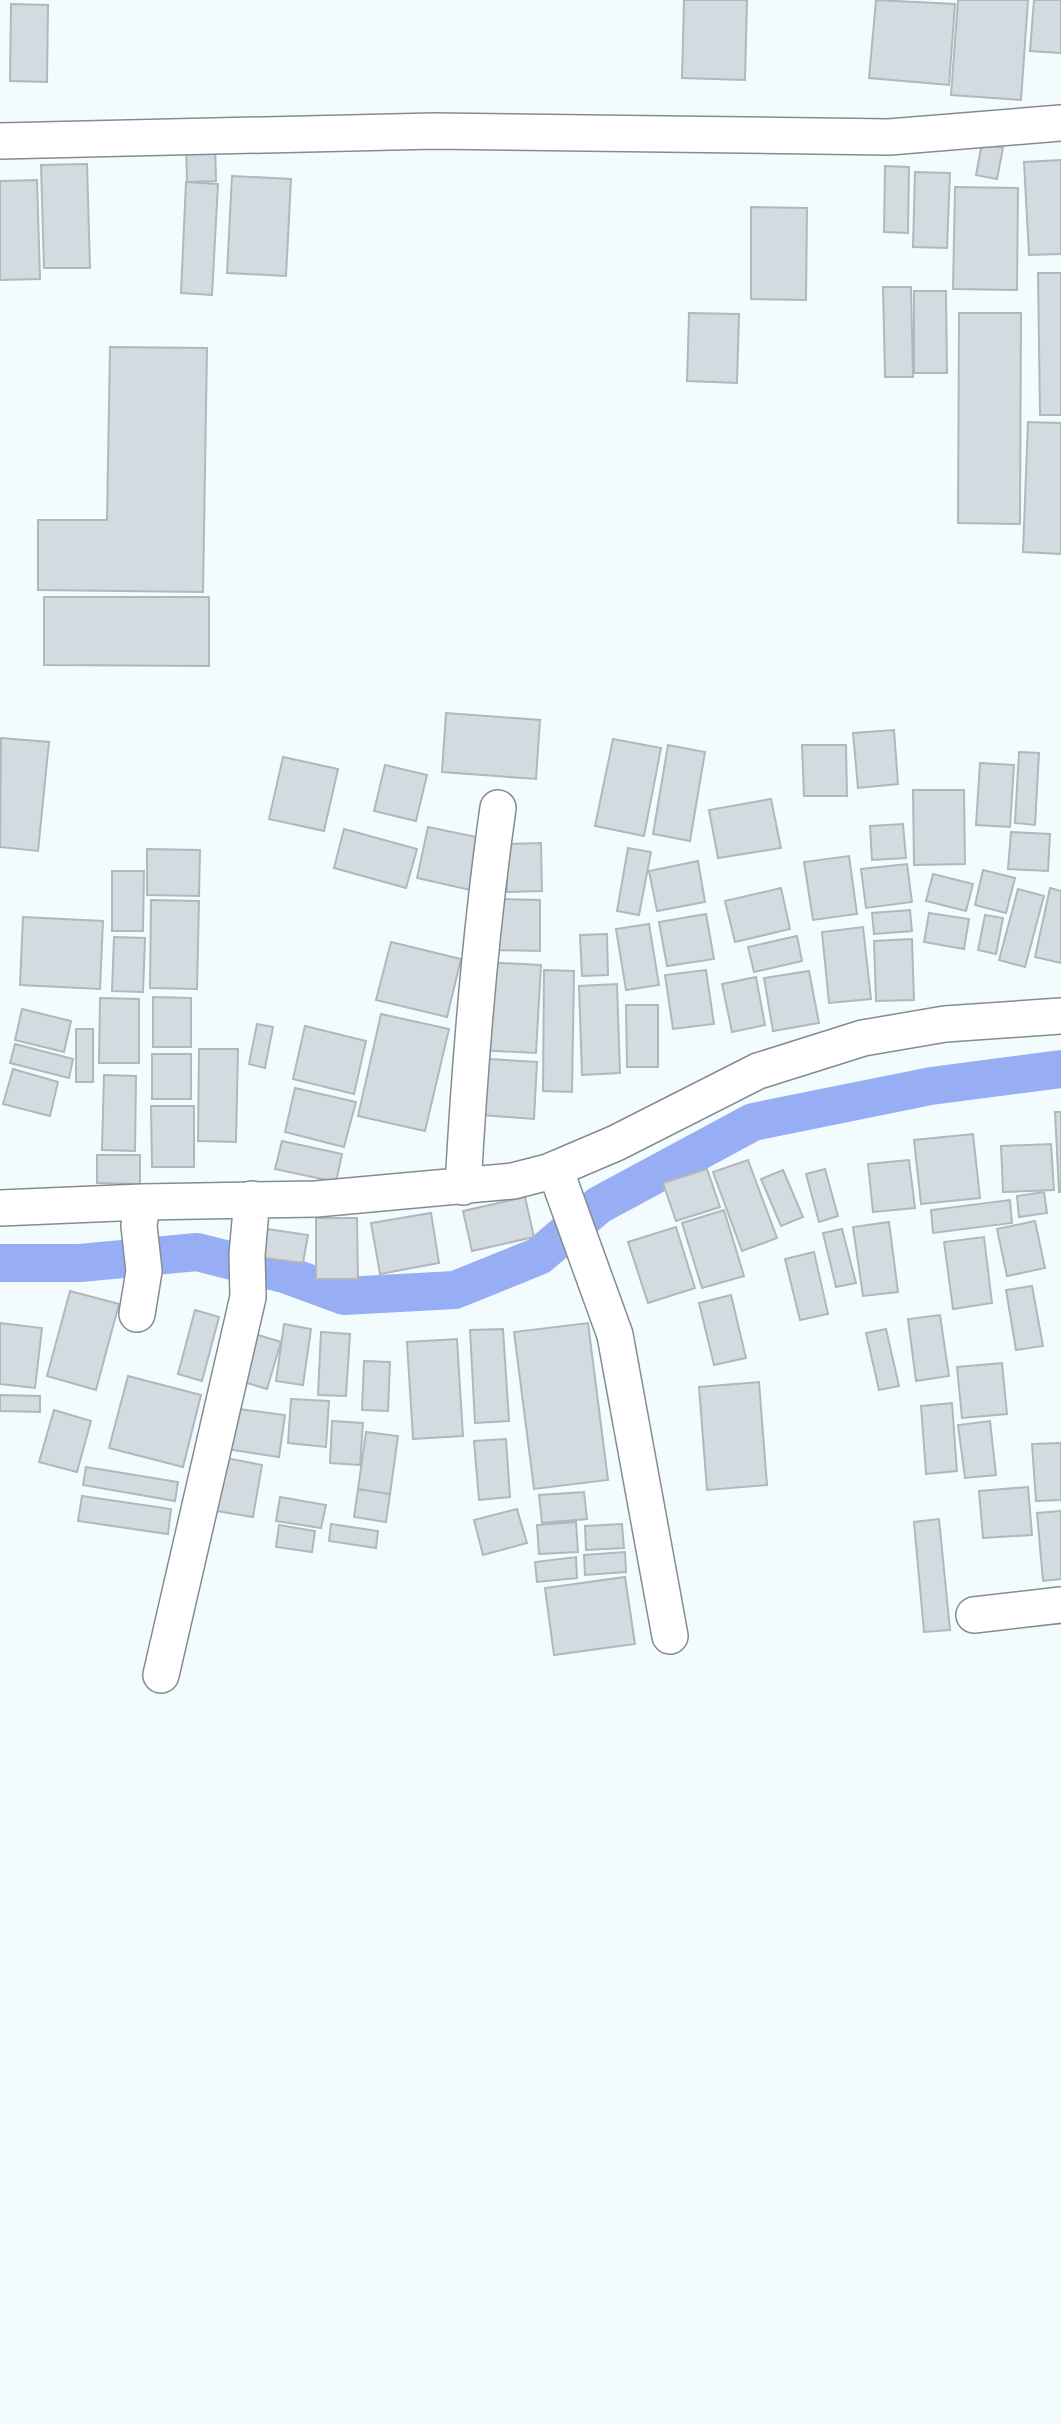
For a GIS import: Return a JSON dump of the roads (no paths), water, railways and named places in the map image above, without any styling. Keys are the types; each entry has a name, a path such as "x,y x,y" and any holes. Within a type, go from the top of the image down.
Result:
{"street":[{"path":"0,141 434,131 889,137 1061,123"},
{"path":"463,1187 473,1028 485,900 498,808"},
{"path":"0,1208 141,1214 252,1199 316,1199 513,1181 560,1185 616,1143 758,1071 863,1038 945,1024 1061,1016"},
{"path":"560,1185 583,1241 615,1335 670,1636"},
{"path":"161,1675 248,1297 252,1199"},
{"path":"137,1314 144,1271 141,1214"},
{"path":"974,1615 1061,1605"}],"waterway":[{"path":"0,1263 80,1263 197,1252 284,1274 344,1296 455,1290 539,1256 599,1205 753,1122 931,1086 1061,1069"}]}
